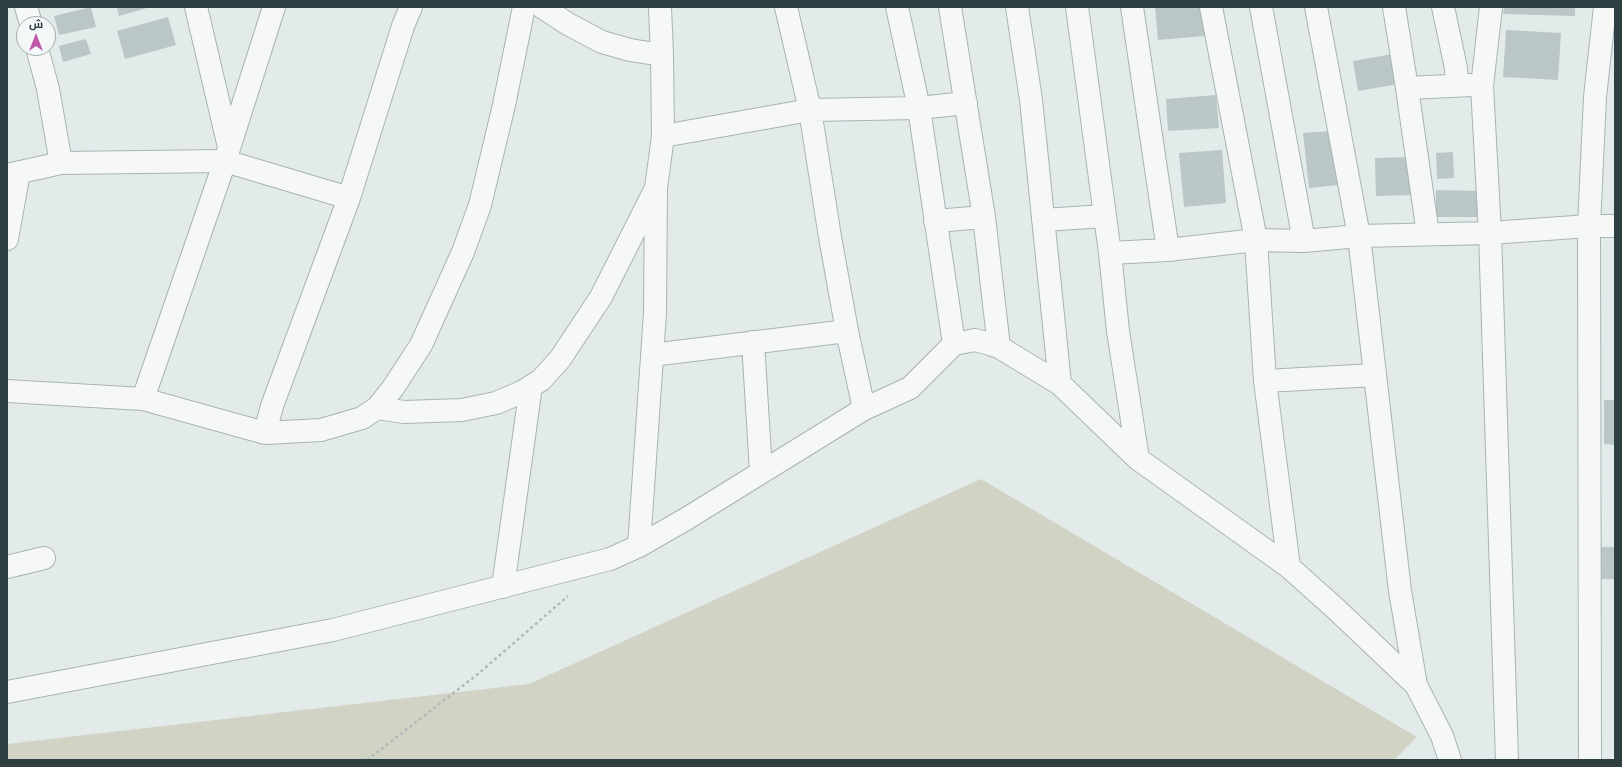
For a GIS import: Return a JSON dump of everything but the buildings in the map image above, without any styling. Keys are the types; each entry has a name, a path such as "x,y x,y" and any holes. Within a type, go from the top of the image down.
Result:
{"street":[{"path":"196,7 227,154"},
{"path":"143,399 227,154 274,7"},
{"path":"265,433 272,406 349,198 403,26 411,7"},
{"path":"7,391 143,399 265,433 321,430 362,418 377,408 393,388 421,345 463,252 480,205 504,106 524,7"},
{"path":"542,7 568,24 602,42 630,50 662,55"},
{"path":"639,546 655,313 656,188 663,136 660,7"},
{"path":"786,7 810,110 830,237 847,331 864,409"},
{"path":"897,7 919,108 954,344"},
{"path":"950,7 984,217 999,347"},
{"path":"1017,7 1031,100 1060,384"},
{"path":"1077,7 1110,253 1118,331 1138,459"},
{"path":"1132,7 1168,250"},
{"path":"1211,7 1256,240 1265,381 1289,567"},
{"path":"1261,7 1304,241"},
{"path":"1316,7 1359,236 1400,591 1416,685 1442,736 1450,760"},
{"path":"1394,7 1428,234"},
{"path":"1443,7 1456,68 1457,85"},
{"path":"1491,7 1482,86 1490,233 1506,760"},
{"path":"1590,760 1589,226 1595,97 1605,7"},
{"path":"39,56 48,89 61,163"},
{"path":"1407,88 1457,85 1482,86"},
{"path":"663,136 810,110 919,108 966,103"},
{"path":"7,239 13,174 61,163 227,154 349,198"},
{"path":"377,408 404,412 462,410 496,403 541,380 560,359 601,296 656,188"},
{"path":"1043,220 1105,216"},
{"path":"935,221 984,217"},
{"path":"1110,253 1168,250 1256,240 1304,241 1359,236 1490,233 1589,226 1615,226"},
{"path":"652,355 847,331"},
{"path":"7,692 334,630 610,559 639,546 864,409 910,388 954,344 975,340 999,347 1060,384 1138,459 1289,567 1416,685"},
{"path":"753,342 761,472"},
{"path":"1265,381 1375,375"},
{"path":"503,587 531,386"},
{"path":"7,567 44,558"}],"path":[{"path":"367,760 478,674 568,595"}],"shaded area":[{"path":"981,479 1417,737 1394,760 7,760 7,744 529,684"}]}
